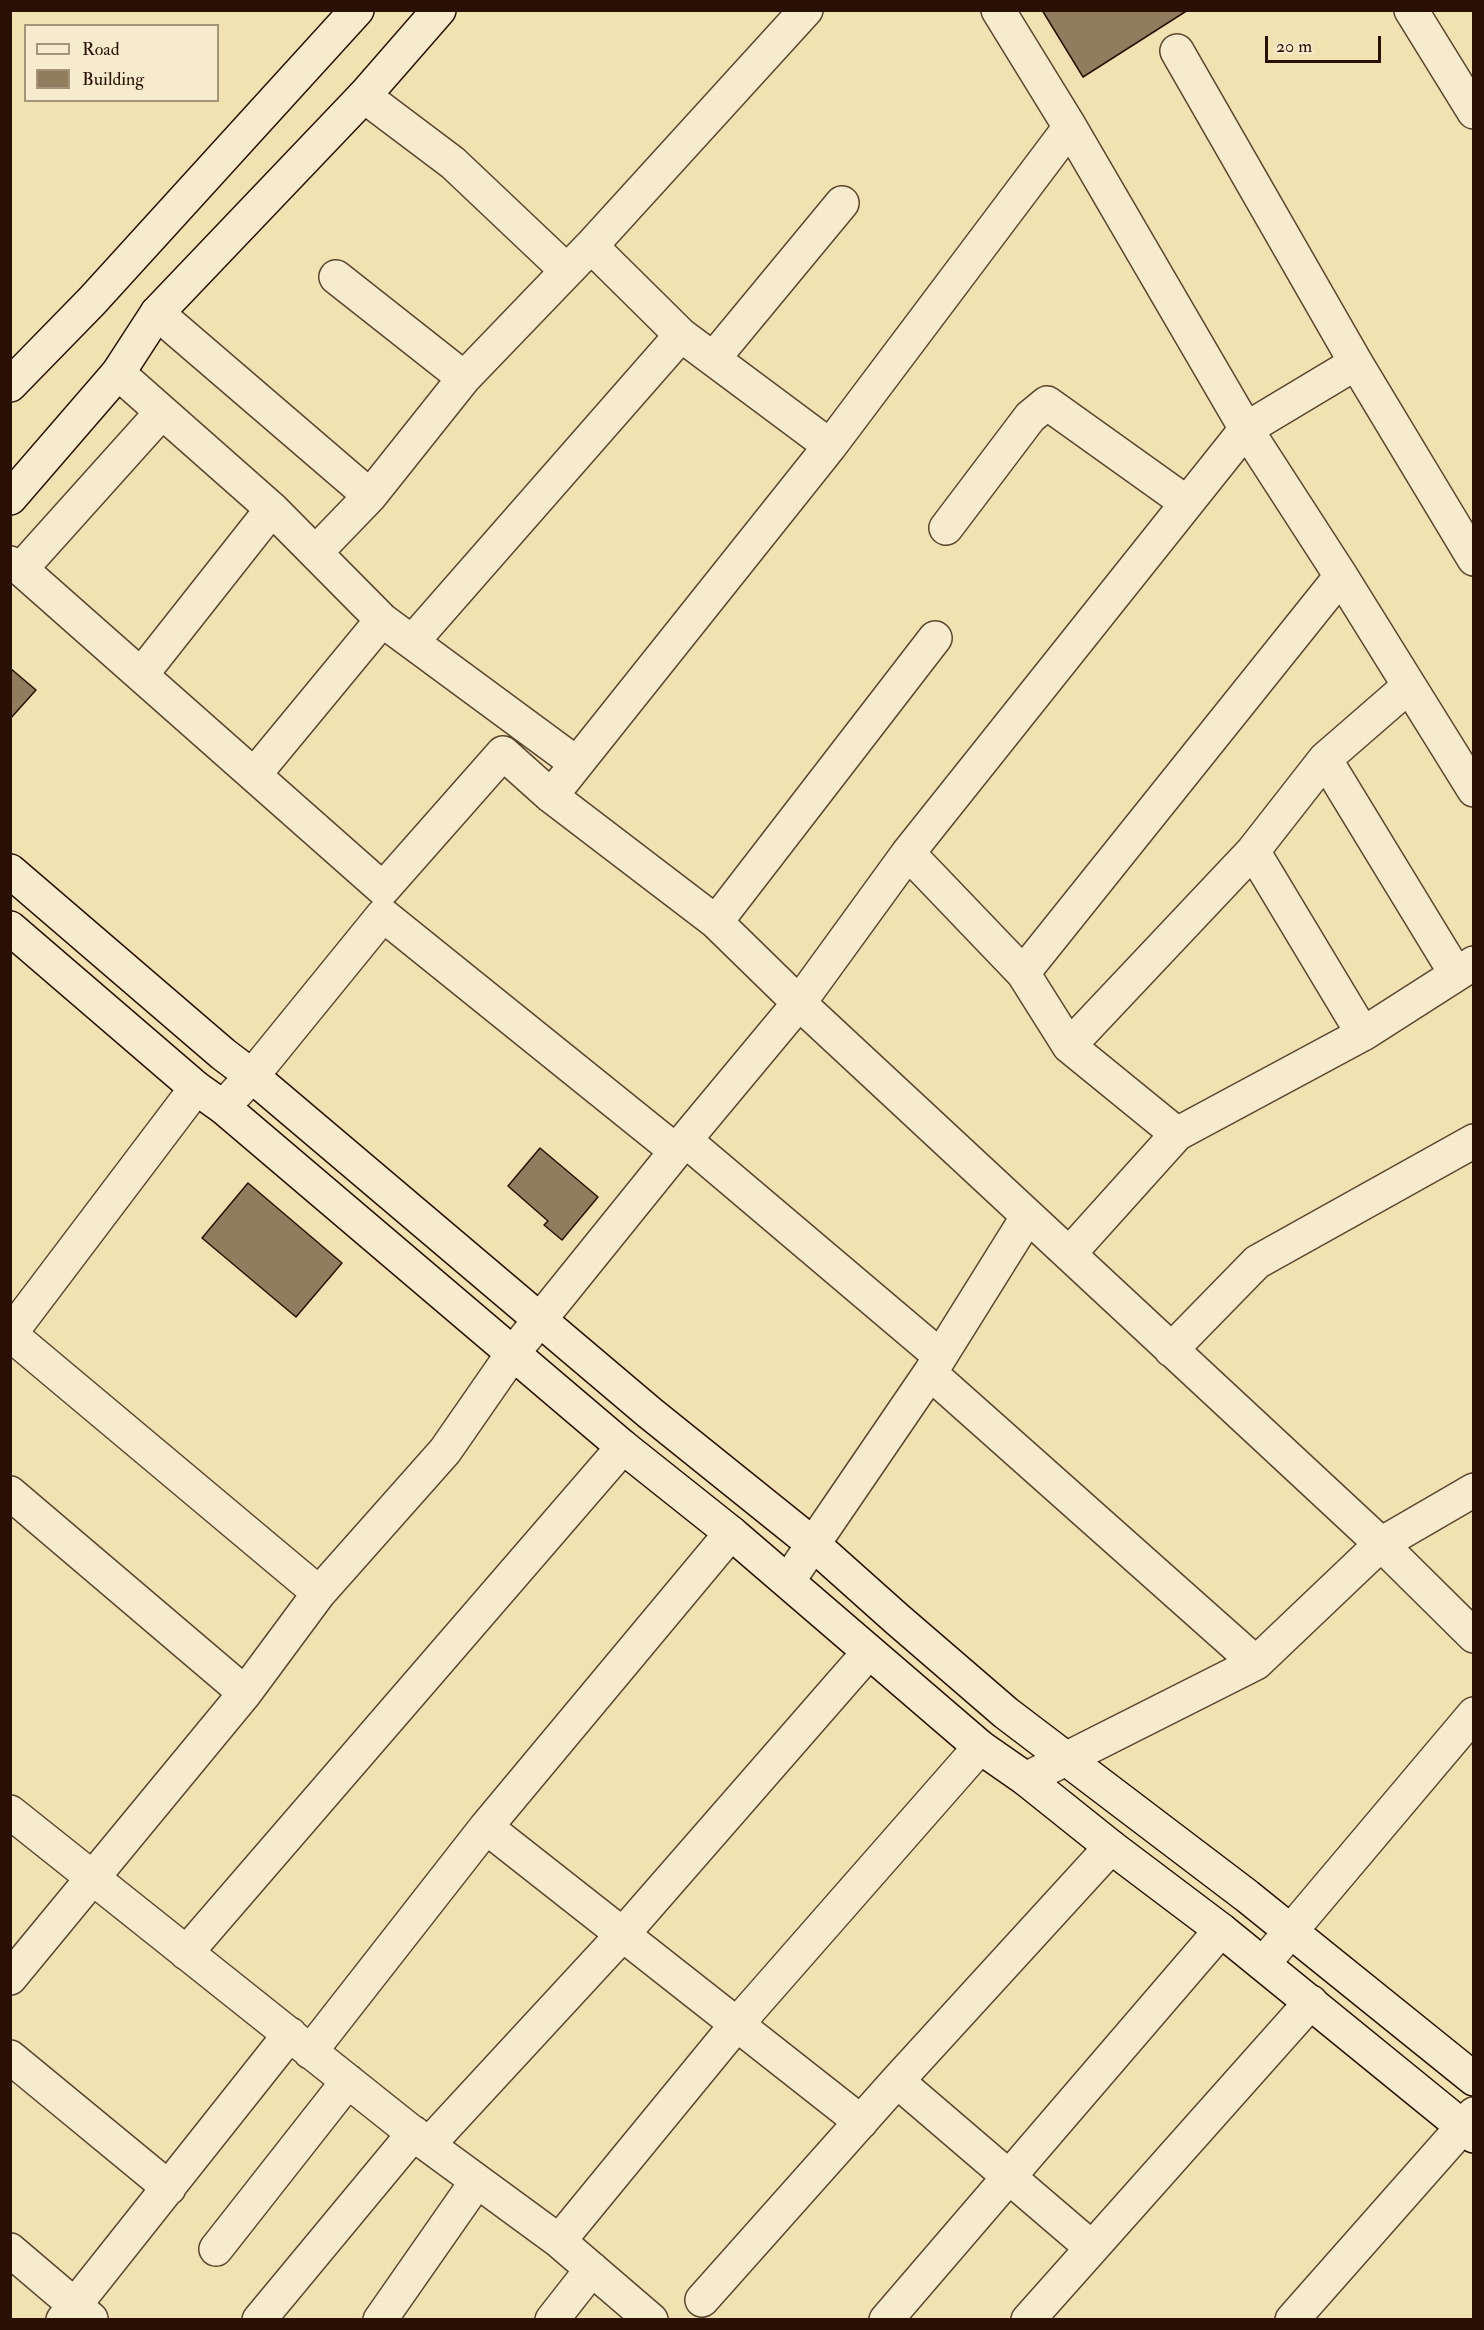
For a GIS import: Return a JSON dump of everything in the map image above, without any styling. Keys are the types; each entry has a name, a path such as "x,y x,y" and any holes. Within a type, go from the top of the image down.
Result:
{"street":[{"path":"10,385 92,301 357,10"},
{"path":"10,498 118,373 157,313 364,96 439,10"},
{"path":"316,552 370,496 464,378 591,246 806,10"},
{"path":"998,10 1070,127 1246,429 1341,576 1473,790"},
{"path":"1411,10 1465,80 1473,112"},
{"path":"1177,51 1356,363 1473,559"},
{"path":"364,96 453,163 566,270"},
{"path":"551,796 830,446 1070,127"},
{"path":"713,358 842,203"},
{"path":"591,246 681,335 830,446"},
{"path":"336,277 464,378"},
{"path":"157,313 370,496"},
{"path":"412,642 681,335"},
{"path":"10,1978 245,1693 319,1593 445,1451 513,1353 680,1145 799,1003 908,853 1246,429 1356,363"},
{"path":"118,373 272,509 382,620 576,763"},
{"path":"946,528 1030,417 1047,403 1188,503"},
{"path":"162,412 16,566 383,889 503,753 551,796 717,922 799,1003 1381,1544 1473,1636"},
{"path":"141,675 272,509"},
{"path":"1023,973 1341,576"},
{"path":"254,776 382,620"},
{"path":"717,922 935,638"},
{"path":"1069,1046 1253,851 1324,759 1409,686"},
{"path":"1069,1254 1178,1134 1363,1034 1465,969 1324,759"},
{"path":"1253,851 1363,1034"},
{"path":"908,853 1023,973 1069,1046 1178,1134"},
{"path":"10,871 223,1054 252,1076 650,1413 813,1544 1006,1713 1291,1930 1473,2079"},
{"path":"222,1107 252,1076 383,915 680,1145 935,1365 1256,1663"},
{"path":"12,931 622,1447 788,1581 980,1747 1026,1779 1470,2126 1292,2319"},
{"path":"196,1088 10,1334 319,1593"},
{"path":"1172,1350 1257,1262 1473,1141"},
{"path":"788,1581 935,1365 1028,1216"},
{"path":"186,1953 622,1447"},
{"path":"1026,1779 1256,1663 1381,1544 1473,1490"},
{"path":"10,1493 245,1693"},
{"path":"10,2250 76,2315 169,2188 300,2043 486,1827 731,1533"},
{"path":"259,2319 421,2139 623,1934 869,1653"},
{"path":"1263,1964 1291,1930 1462,1747 1473,1714"},
{"path":"559,2241 738,2024 980,1747"},
{"path":"10,1812 421,2139 559,2241 651,2319"},
{"path":"486,1827 861,2122"},
{"path":"702,2300 897,2081 1111,1847"},
{"path":"886,2319 1221,1930"},
{"path":"1028,2319 1311,2002"},
{"path":"10,2057 169,2188"},
{"path":"216,2249 348,2081"},
{"path":"897,2081 1092,2248"},
{"path":"380,2319 477,2181"},
{"path":"552,2319 592,2269"}],"building":[{"path":"1042,10 1188,10 1083,77"},
{"path":"10,668 36,690 10,719"},
{"path":"540,1148 598,1197 562,1240 544,1225 548,1221 508,1186"},
{"path":"248,1183 342,1263 296,1317 202,1238"}]}
